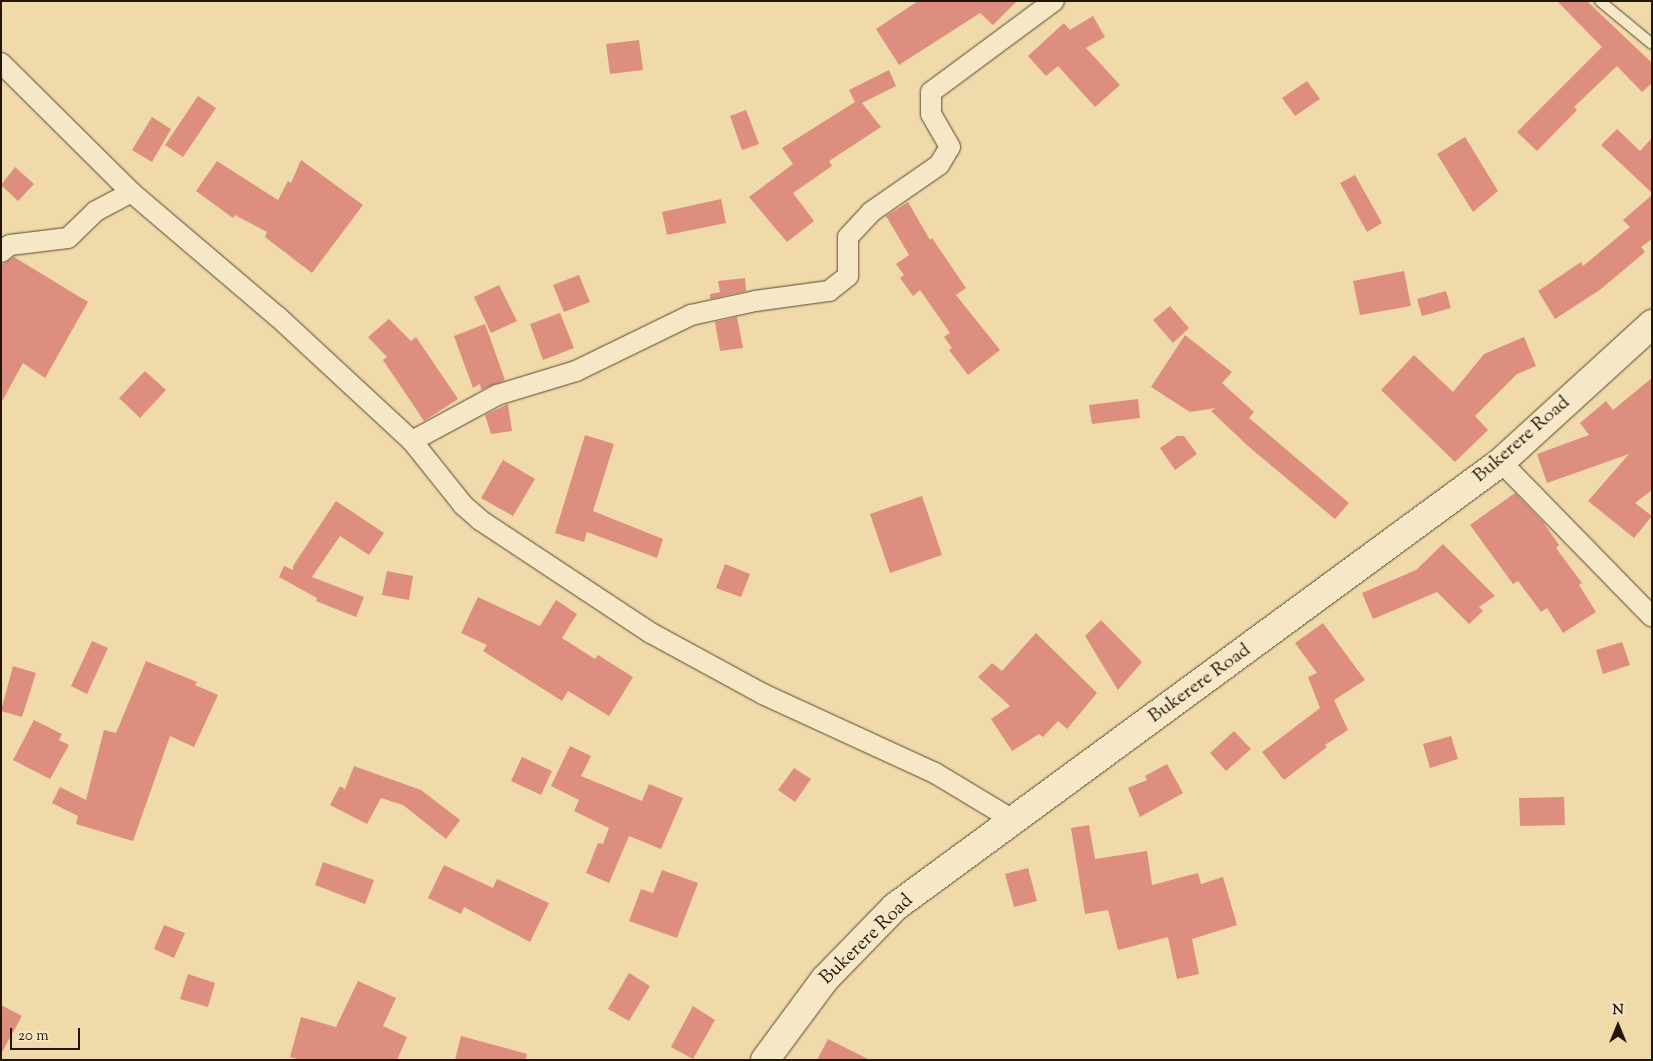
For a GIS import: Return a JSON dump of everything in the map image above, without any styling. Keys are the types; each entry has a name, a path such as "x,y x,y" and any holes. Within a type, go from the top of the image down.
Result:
{"street":[{"path":"412,441 496,395 576,371 691,315 755,301 829,292 848,276 848,237 871,212 939,165 950,147 931,114 931,92 1054,1"},
{"path":"1,63 131,192 278,317 412,441 463,505 480,520 652,633 763,694 935,773 1013,820"},
{"path":"1,252 10,245 68,238 96,211 131,192"},
{"name":"Bukerere Road","path":"765,1060 825,979 895,907 1501,462 1652,324"},
{"path":"1501,462 1652,617"}],"lane":[{"path":"1600,1 1652,44"}],"building":[{"path":"918,1 1017,1 993,25 980,13 899,65 876,29"},
{"path":"1557,1 1587,1 1652,63 1652,83 1642,92 1617,66 1574,107 1577,110 1537,151 1517,132 1602,47"},
{"path":"1093,16 1105,37 1086,48 1120,85 1095,107 1058,66 1046,76 1028,56 1064,23 1070,30"},
{"path":"639,40 643,70 610,74 606,44"},
{"path":"889,70 896,86 862,103 881,127 829,161 832,166 793,193 814,221 787,242 749,197 793,164 782,148 855,102 849,90"},
{"path":"1307,81 1320,99 1295,116 1282,98"},
{"path":"198,96 216,108 183,157 165,145"},
{"path":"746,110 759,144 742,150 730,116"},
{"path":"152,117 171,129 152,162 132,150"},
{"path":"1617,129 1640,151 1652,138 1652,193 1601,145"},
{"path":"1465,137 1498,191 1473,212 1437,154"},
{"path":"301,160 363,205 312,273 265,237 267,232 235,215 233,218 196,191 217,161 278,200 288,181 291,183"},
{"path":"15,167 34,184 18,201 1,185"},
{"path":"1355,175 1382,223 1367,232 1340,183"},
{"path":"1652,195 1652,239 1641,247 1645,252 1601,289 1555,319 1538,291 1581,262 1583,266 1630,227 1623,220"},
{"path":"721,199 726,223 667,235 662,212"},
{"path":"908,202 930,240 932,238 966,288 956,295 1000,350 968,375 949,350 952,348 944,337 950,333 920,290 913,296 900,278 904,275 896,264 909,255 886,216"},
{"path":"14,257 88,302 45,378 23,363 1,403 1,265"},
{"path":"1404,271 1411,306 1360,315 1353,281"},
{"path":"579,275 590,302 564,312 553,285"},
{"path":"745,278 746,291 710,299 710,294 720,292 718,281"},
{"path":"499,285 517,321 491,333 474,297"},
{"path":"1446,291 1451,308 1422,316 1417,299"},
{"path":"1170,306 1189,328 1173,343 1153,320"},
{"path":"560,313 574,348 543,360 530,324"},
{"path":"737,317 743,348 720,351 715,322"},
{"path":"389,319 411,341 416,337 458,399 424,421 383,360 387,357 368,337"},
{"path":"485,324 505,380 481,390 480,384 473,388 454,336"},
{"path":"1185,335 1232,372 1222,383 1254,412 1249,418 1349,503 1335,519 1248,446 1211,411 1216,408 1190,412 1151,387"},
{"path":"1524,337 1536,366 1517,374 1475,416 1488,430 1455,462 1381,390 1414,355 1453,392 1484,354"},
{"path":"145,371 166,390 140,418 119,398"},
{"path":"1652,378 1652,490 1635,503 1652,516 1634,538 1588,501 1629,454 1547,483 1537,454 1589,435 1580,423 1606,401 1613,410"},
{"path":"1138,399 1140,418 1092,424 1089,405"},
{"path":"508,404 512,431 491,434 485,415"},
{"path":"585,435 614,444 593,511 663,539 657,558 587,532 584,542 555,533"},
{"path":"1177,436 1184,436 1197,454 1175,470 1160,448"},
{"path":"503,460 535,479 513,516 481,498"},
{"path":"1515,493 1543,522 1559,545 1556,548 1582,583 1579,585 1596,612 1563,633 1547,608 1541,612 1518,581 1513,584 1470,525"},
{"path":"922,496 942,555 890,573 870,514"},
{"path":"336,501 384,533 369,555 340,536 312,577 364,597 356,617 316,601 317,598 279,577 284,566 293,570 293,566"},
{"path":"1443,544 1495,596 1479,607 1483,611 1469,624 1437,592 1373,619 1362,593 1416,570"},
{"path":"725,564 750,574 741,597 716,588"},
{"path":"387,571 413,576 409,600 382,595"},
{"path":"478,597 540,626 556,600 577,614 562,638 595,659 598,655 633,677 609,716 568,691 562,701 483,651 487,645 461,633"},
{"path":"1101,620 1142,662 1118,690 1085,636"},
{"path":"1323,623 1365,680 1334,700 1348,730 1325,745 1327,747 1284,780 1262,752 1320,708 1308,677 1317,673 1295,643"},
{"path":"1036,633 1097,693 1067,729 1058,721 1043,737 1039,734 1012,751 991,719 1010,706 978,677 992,663 1002,671"},
{"path":"92,641 108,648 87,694 71,686"},
{"path":"1622,642 1630,665 1603,674 1596,650"},
{"path":"146,661 197,682 195,685 218,695 194,747 170,736 133,841 76,824 78,816 52,803 60,787 86,800 104,730 116,733"},
{"path":"13,666 36,673 22,717 1,711"},
{"path":"34,720 62,734 59,740 69,745 50,779 13,760"},
{"path":"1234,731 1251,749 1226,771 1210,753"},
{"path":"1451,736 1458,759 1430,768 1423,744"},
{"path":"570,746 591,756 581,776 642,801 649,784 683,798 661,849 629,836 609,883 586,873 598,843 603,844 609,828 574,811 579,800 551,786"},
{"path":"522,757 552,771 541,795 511,781"},
{"path":"1167,764 1183,793 1140,817 1128,788 1147,780 1145,776"},
{"path":"354,766 421,790 460,820 446,839 403,805 381,798 367,824 330,805 340,786 345,789"},
{"path":"794,768 811,779 795,802 778,790"},
{"path":"1564,797 1565,825 1520,826 1519,798"},
{"path":"1089,825 1095,859 1147,851 1152,885 1198,873 1201,884 1223,877 1237,925 1192,939 1199,974 1177,979 1168,937 1118,950 1108,910 1085,914 1071,828"},
{"path":"323,862 374,880 365,904 315,885"},
{"path":"444,865 493,888 497,879 549,903 530,942 464,907 461,914 428,898"},
{"path":"1028,868 1037,901 1014,907 1005,874"},
{"path":"662,870 698,883 677,938 629,921 641,889 653,893"},
{"path":"164,925 185,933 174,958 154,949"},
{"path":"629,973 650,986 629,1021 608,1009"},
{"path":"188,974 215,983 208,1007 180,999"},
{"path":"358,981 396,998 383,1026 407,1037 397,1060 301,1060 290,1057 301,1017 336,1027"},
{"path":"1,1005 22,1016 1,1054"},
{"path":"693,1006 715,1020 693,1059 671,1047"},
{"path":"461,1036 527,1054 526,1060 455,1060"},
{"path":"828,1039 870,1060 817,1060"}]}
